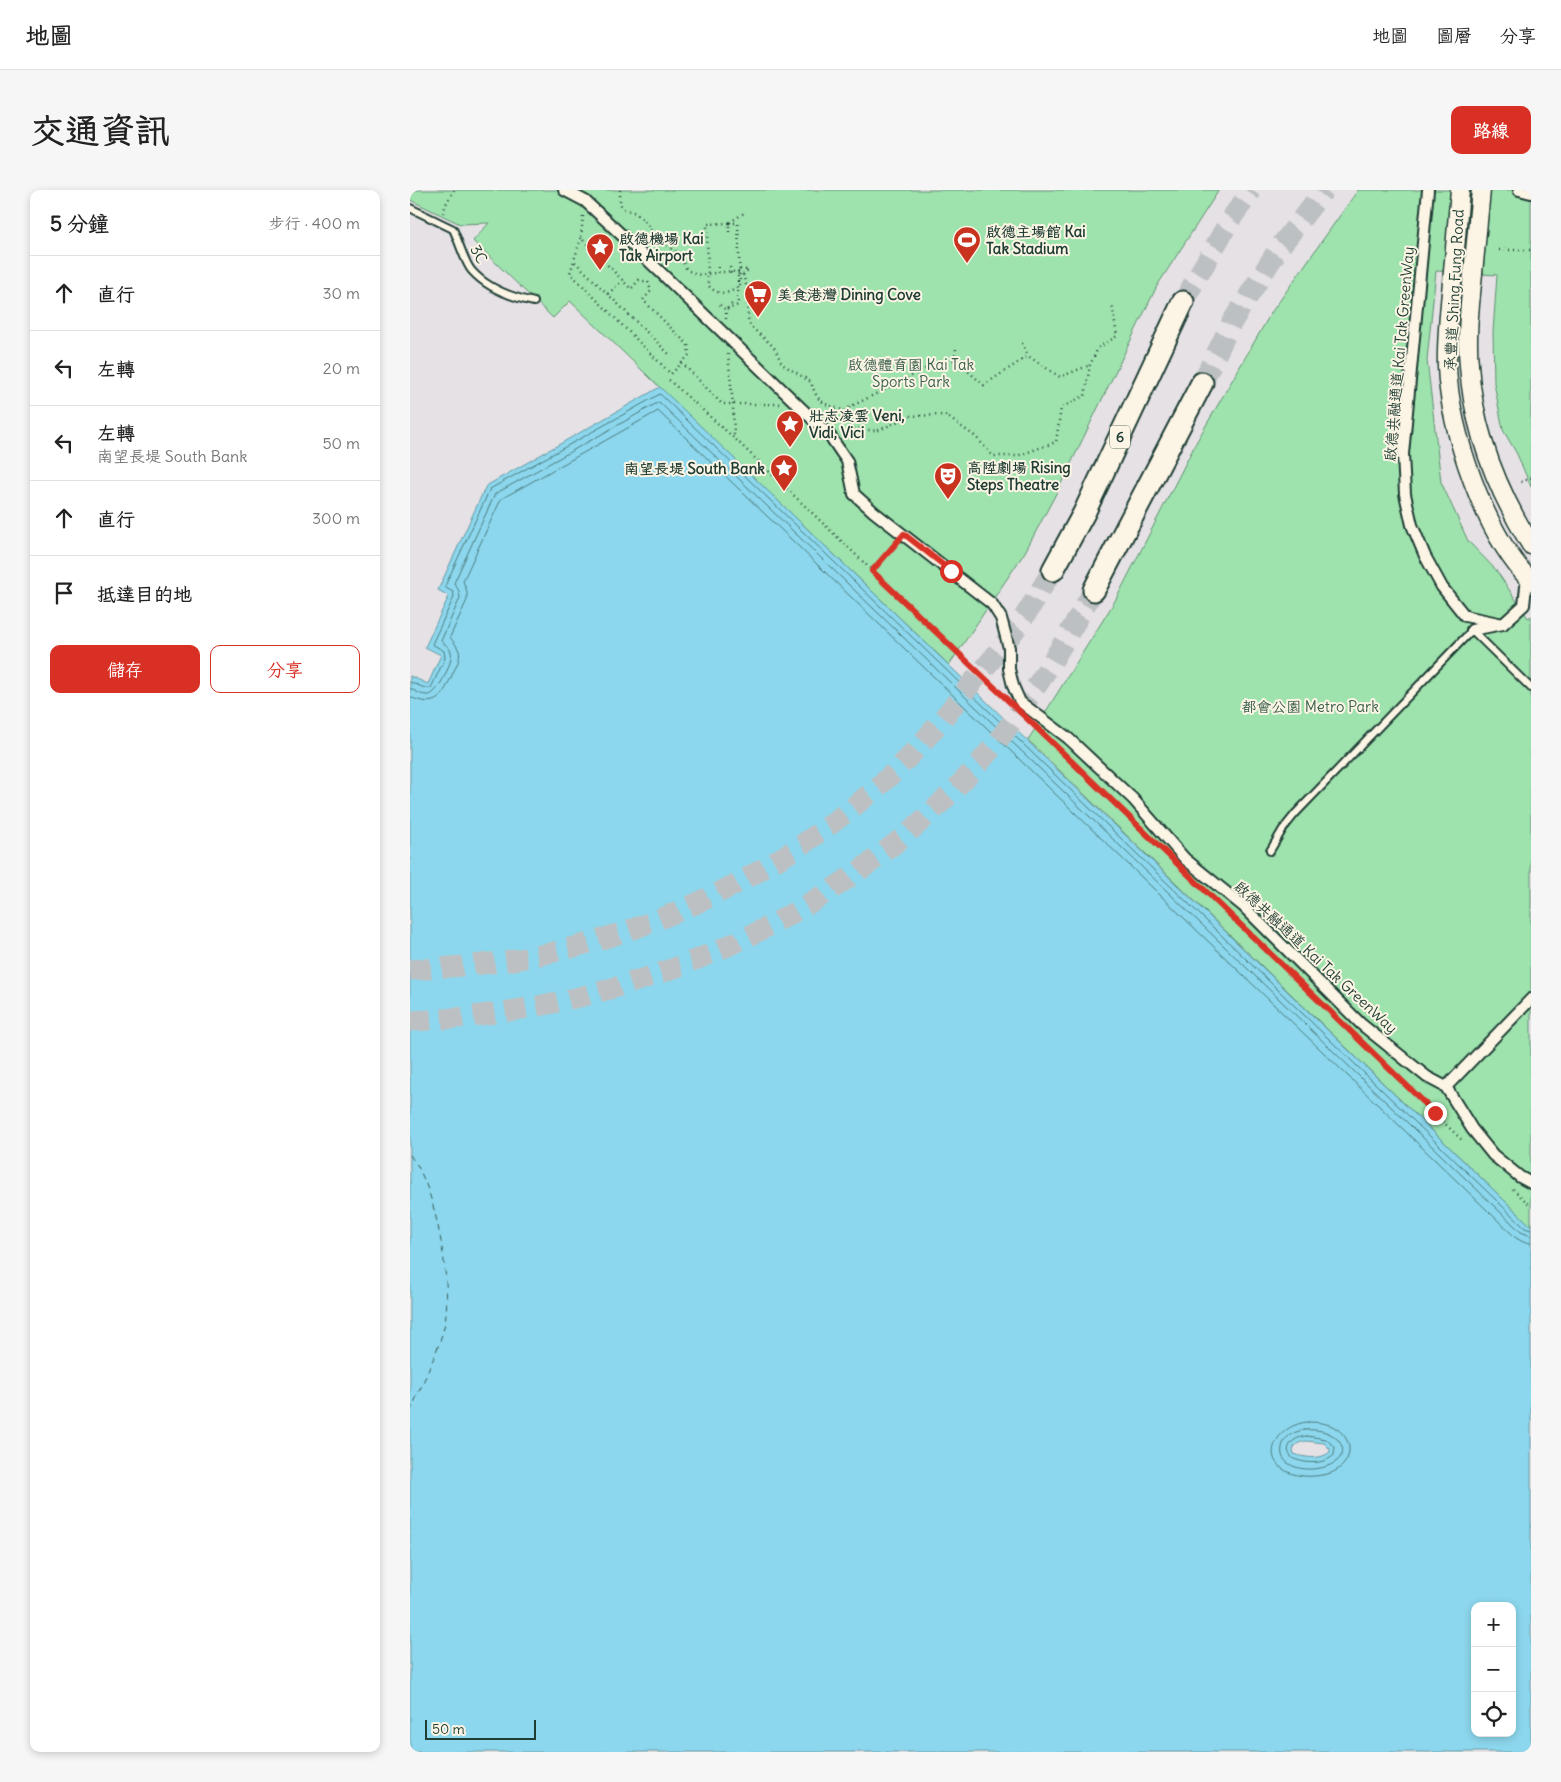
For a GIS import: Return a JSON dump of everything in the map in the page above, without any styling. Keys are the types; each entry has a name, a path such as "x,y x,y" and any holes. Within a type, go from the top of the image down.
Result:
{"highway":[{"name":"6","path":"1053,570 1084,513 1183,302"},
{"path":"1094,590 1202,383"}],"main road":[{"name":"承豐道 Shing Fung Road","path":"1460,190 1447,368 1456,425 1474,485 1495,532 1512,560 1529,579"},
{"name":"承豐道 Shing Fung Road","path":"1481,190 1468,328 1470,382 1482,441 1494,474 1514,518 1531,545"}],"street":[{"path":"564,190 585,201 830,436 848,461 854,494 874,512 904,534"},
{"name":"啟德共融通道 Kai Tak GreenWay","path":"1428,190 1403,454 1405,494 1412,526 1425,556 1442,587 1465,616 1503,624"},
{"path":"1519,190 1531,193"},
{"name":"啟德共融通道 Kai Tak GreenWay","path":"904,534 992,604 1001,618 1009,648 1008,668 1020,702 1068,738 1133,798 1185,860 1243,906 1361,1024 1427,1077 1446,1087 1472,1129 1493,1155 1520,1177 1531,1183"},
{"path":"1472,630 1503,624 1528,609 1529,579"},
{"path":"1446,1087 1531,999"}],"lane":[{"name":"3C","path":"410,208 453,229 471,271 493,289 534,302"},
{"path":"1270,851 1295,814 1472,630 1531,688"}],"path":[{"path":"443,216 446,204 454,190"},
{"path":"620,190 620,204 624,208 636,213 648,224 654,239 680,255 685,267 689,271 700,275 731,271 743,275"},
{"path":"581,238 631,289 639,280 648,282 651,291 643,300 688,345 689,355 670,374 570,273 581,238 585,201"},
{"path":"729,223 738,223 740,284 730,293 724,293 712,290 708,284 707,224 729,223 744,213"},
{"path":"729,223 729,232"},
{"path":"1499,250 1531,250"},
{"path":"574,261 670,355"},
{"path":"718,267 718,274"},
{"path":"726,310 738,305 738,269 748,270 743,275"},
{"path":"743,275 747,288 750,326 774,347 782,364 811,382 817,398 821,402 845,410 938,362 955,360 984,385 1028,356"},
{"path":"608,294 622,280"},
{"path":"747,288 757,287"},
{"path":"732,304 726,310 726,337 733,405 734,438"},
{"path":"720,305 726,310"},
{"path":"845,410 852,428 877,430 910,416 945,415 976,437 993,456 1017,456 1056,442 1061,408 1084,395 1090,365 1098,348 1117,336 1112,305"},
{"path":"1022,343 1028,356 1060,378 1090,365"},
{"path":"955,360 956,348"},
{"path":"682,363 722,404 796,404"},
{"path":"669,380 734,438 1008,700"},
{"path":"1520,482 1531,478"},
{"path":"872,571 904,534"},
{"path":"1050,740 1151,839"},
{"path":"1215,901 1314,997"},
{"path":"1357,1038 1469,1146"},
{"path":"1510,1186 1531,1206"}],"green space":[{"name":"啟德體育園 Kai Tak Sports Park","path":"410,190 1219,190 1157,286 1059,488 1025,552 949,665 570,301 553,318 473,241 489,223 460,224 410,200"},
{"name":"都會公園 Metro Park","path":"1358,190 1531,190 1531,487 1517,454 1503,430 1494,383 1493,332 1497,275 1436,271 1427,360 1441,482 1468,541 1496,570 1528,618 1531,616 1531,1226 1028,740 1115,601 1197,441 1271,313"}],"water":[{"path":"660,387 1531,1226 1531,1752 410,1752 410,676 428,684 441,655 425,647 449,596 438,590 486,486","holes":["1300,1442 1324,1443 1330,1449 1330,1452 1326,1455 1303,1456 1294,1454 1293,1451"]}],"ferry route":[{"path":"410,1155 427,1186 433,1205 442,1250 447,1295 446,1315 440,1341 410,1412"}],"tunnel":[{"path":"1183,302 1230,220 1252,190"},
{"path":"1202,383 1232,322 1279,248 1324,190"},
{"path":"410,970 505,961 577,946 655,921 693,905 766,867 835,821 894,772 938,725 1010,637 1053,570"},
{"path":"410,1021 472,1016 533,1007 597,993 659,973 720,950 778,921 834,888 887,850 936,808 981,761 1028,700 1094,590"}],"place":[{"name":"啟德主場館 Kai Tak Stadium","path":"967,264"},
{"name":"啟德機場 Kai Tak Airport","path":"600,271"},
{"name":"美食港灣 Dining Cove","path":"758,318"},
{"name":"壯志凌雲 Veni, Vidi, Vici","path":"790,448"},
{"name":"南望長堤 South Bank","path":"784,492"},
{"name":"高陞劇場 Rising Steps Theatre","path":"948,500"}],"route":[{"path":"951,571 904,534 872,571 1435,1113"}]}
